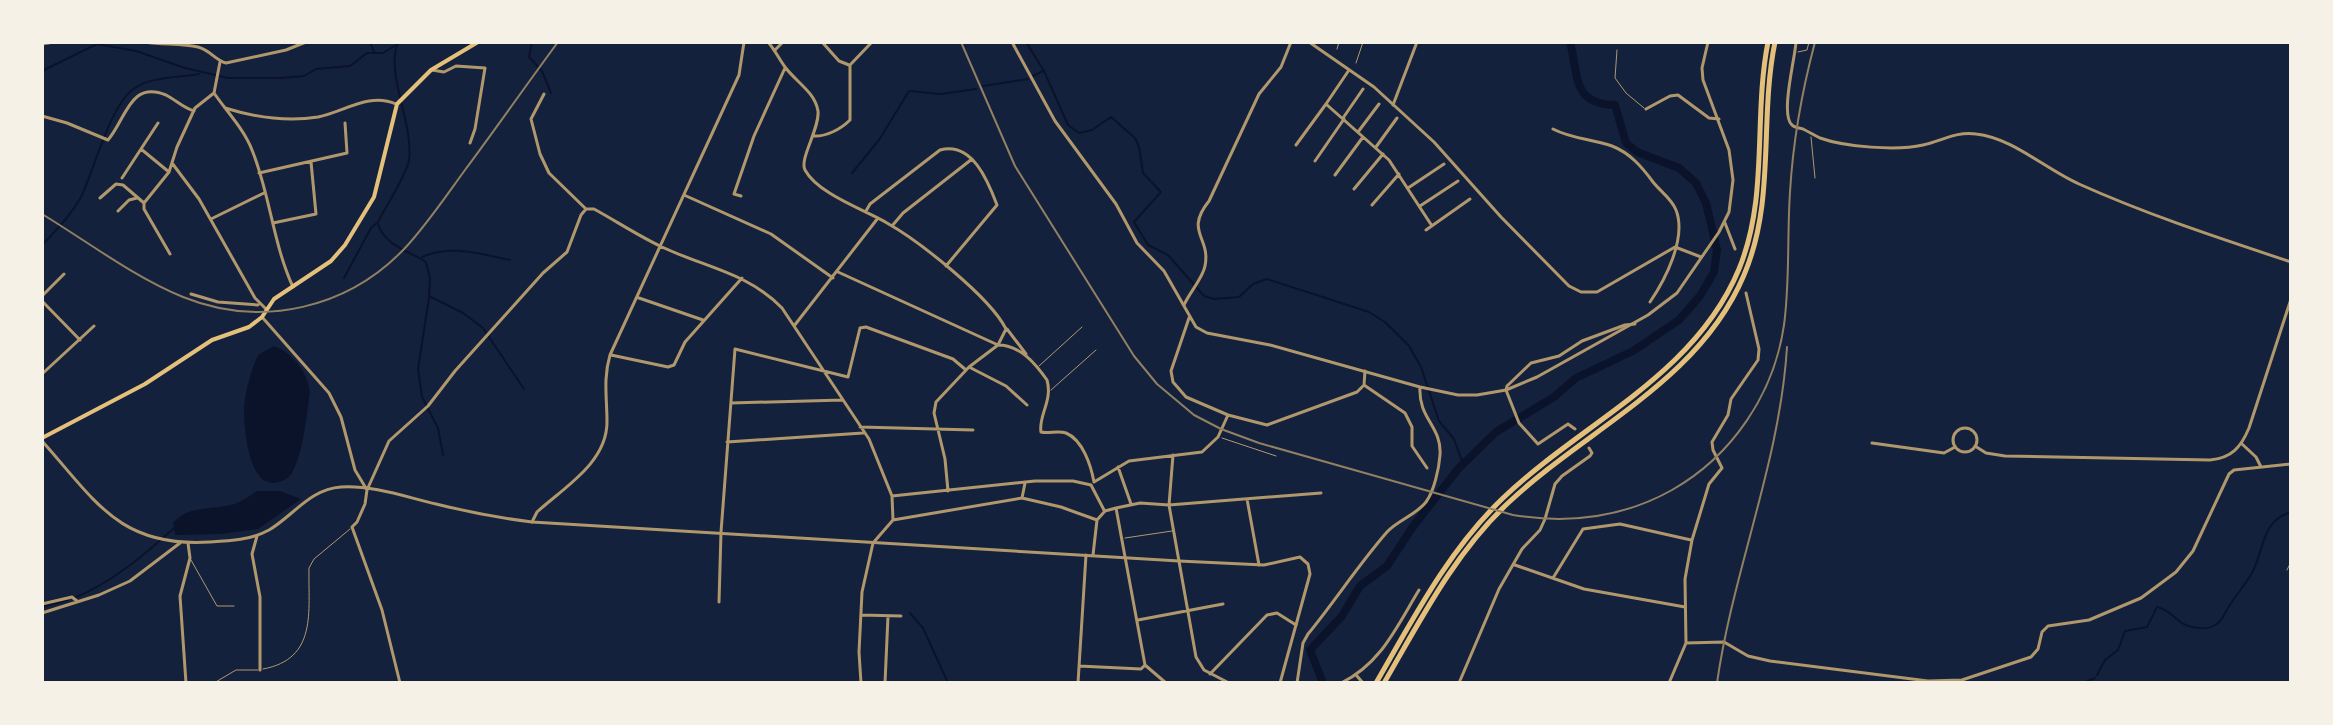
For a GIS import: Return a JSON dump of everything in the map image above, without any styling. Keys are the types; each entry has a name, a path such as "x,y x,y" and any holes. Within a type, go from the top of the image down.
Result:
{"highway":[{"path":"1379,682 1436,581 1474,529 1531,473 1659,375 1692,343 1718,309 1744,256 1755,212 1761,92 1768,42"},
{"path":"1379,682 1450,573 1485,527 1527,485 1673,373 1710,333 1732,300 1752,256 1763,211 1769,86 1775,42"}],"main road":[{"path":"42,439 145,384 212,340 249,327 262,317 274,299 338,254 363,217 378,187 397,104 431,70 478,42"}],"street":[{"path":"42,44 54,42"},
{"path":"145,42 187,44 213,53 220,62 226,63 286,50 306,42"},
{"path":"532,522 537,512 585,470 603,445 607,424 604,384 610,355 739,75 744,42"},
{"path":"768,42 817,107 818,120 804,162 806,171 832,194 892,226 946,266 972,287 1010,330 1047,380 1049,392 1040,431 1045,434 1062,432 1073,438 1090,465 1092,483 1105,511"},
{"path":"775,50 783,42"},
{"path":"822,42 843,64 850,65"},
{"path":"813,136 843,127 850,120 850,65 872,42"},
{"path":"1012,42 1055,121 1113,201 1137,243 1164,271 1196,327 1207,333 1270,345 1458,395 1506,390 1537,377 1635,324 1677,293 1702,258 1725,223 1733,180 1729,150 1703,80 1702,68 1708,42"},
{"path":"1184,305 1206,264 1198,217 1209,201 1259,94 1281,67 1291,42"},
{"path":"1309,42 1374,87 1434,142 1501,217 1569,286 1587,293 1597,292 1675,247"},
{"path":"1393,105 1417,42"},
{"path":"1796,42 1786,99 1787,117 1791,125 1833,142 1889,147 1922,145 1958,133 2004,140 2056,173 2125,204 2291,262"},
{"path":"170,254 144,209 144,203 169,172 194,111 214,93 220,62"},
{"path":"431,70 444,72 456,66 485,68 470,143"},
{"path":"741,196 734,194 754,136 785,68"},
{"path":"1296,145 1349,70"},
{"path":"1315,161 1363,89"},
{"path":"42,116 108,140 119,128 132,99 143,92 156,92 194,111"},
{"path":"214,93 243,132 259,173 283,266 293,287"},
{"path":"544,94 531,119 540,154 561,188 586,209"},
{"path":"1646,109 1673,95 1709,118 1719,119"},
{"path":"225,108 254,117 290,118 316,117 374,99 397,104"},
{"path":"1326,104 1383,154 1432,226"},
{"path":"1358,132 1379,104"},
{"path":"1376,147 1397,118"},
{"path":"122,178 158,123"},
{"path":"259,173 347,153 345,123"},
{"path":"1553,129 1572,137 1612,146 1626,154 1644,169 1677,212 1672,262 1650,302"},
{"path":"1335,175 1363,137"},
{"path":"866,211 870,204 944,148 966,152 973,158 997,205 946,266"},
{"path":"141,149 169,172"},
{"path":"1354,189 1383,154"},
{"path":"892,226 903,213 973,158"},
{"path":"273,223 316,214 311,162"},
{"path":"172,163 211,219 260,304 266,309"},
{"path":"1408,188 1444,164"},
{"path":"1372,205 1399,174"},
{"path":"1420,206 1458,181"},
{"path":"100,198 116,184 123,185 144,203"},
{"path":"211,219 264,193"},
{"path":"684,195 771,234 833,278"},
{"path":"118,211 137,197"},
{"path":"1426,230 1470,199"},
{"path":"586,209 594,209 661,246 742,278 771,296 825,372 879,459 892,496 893,520"},
{"path":"400,683 382,610 352,527 365,504 389,441 428,406 455,371 543,273 567,252 586,209"},
{"path":"794,326 878,218"},
{"path":"1725,223 1735,249"},
{"path":"1675,247 1702,258"},
{"path":"838,272 998,345 1008,346 1028,358"},
{"path":"64,274 42,298 80,340"},
{"path":"610,355 668,367 674,365 685,342 742,278"},
{"path":"1669,683 1686,643 1685,579 1692,540 1709,484 1722,468 1712,442 1728,415 1731,399 1758,360 1759,349 1746,293"},
{"path":"191,294 218,302 260,304"},
{"path":"638,297 703,320"},
{"path":"1975,446 1986,453 2005,456 2210,460 2228,456 2242,444 2291,299"},
{"path":"262,317 329,393 341,417 355,470 370,490"},
{"path":"1189,318 1175,355 1171,371 1173,382 1186,397 1228,415 1267,425 1357,392 1364,385 1365,371"},
{"path":"1506,390 1514,377 1531,363 1559,356 1582,341 1635,324"},
{"path":"42,374 94,326"},
{"path":"719,602 721,532 735,349 848,377 860,328 866,327 953,359 1006,386 1027,405"},
{"path":"948,491 934,413 936,402 968,368 998,345 1006,329"},
{"path":"1364,385 1405,413 1412,427 1412,446 1427,468"},
{"path":"1297,683 1303,643 1308,634 1388,531 1420,508 1428,498 1440,458 1440,443 1419,403 1420,387"},
{"path":"1506,390 1519,423 1538,444 1568,424 1575,429"},
{"path":"730,403 843,400"},
{"path":"892,496 1064,480 1092,483 1129,461 1202,452 1218,436 1228,415"},
{"path":"860,427 973,430"},
{"path":"1955,447 1955,434 1965,428 1976,435 1975,446"},
{"path":"727,442 864,433"},
{"path":"42,439 68,474 106,514 150,536 180,543 257,536 325,490 342,487 532,522 1259,565 1298,557 1308,564 1310,574 1280,683"},
{"path":"1872,443 1944,453 1955,447"},
{"path":"2242,444 2256,457 2261,467"},
{"path":"1955,447 1965,452 1975,446"},
{"path":"1459,683 1499,589 1522,549 1540,530 1555,484 1590,456 1589,448"},
{"path":"1173,455 1169,505 1196,657 1199,665 1210,674 1229,683"},
{"path":"1686,643 1724,642 1748,656 1770,661 1928,681 1962,680 2031,657 2048,626 2089,620 2141,598 2176,572 2193,551 2225,479 2234,470 2291,464"},
{"path":"1118,467 1131,504"},
{"path":"1022,498 1025,483"},
{"path":"1093,555 1097,520 1105,511 1116,508 1131,504 1169,505 1321,493"},
{"path":"861,683 862,592 873,543 893,520 1022,498 1097,520"},
{"path":"1247,499 1259,565"},
{"path":"1116,508 1145,665 1166,683"},
{"path":"1553,578 1583,529 1620,524 1692,540"},
{"path":"257,536 252,554 260,597 260,670"},
{"path":"42,613 130,581 180,543"},
{"path":"186,683 180,596 190,558 188,543"},
{"path":"1078,683 1086,555"},
{"path":"1515,565 1584,589 1685,607"},
{"path":"1343,682 1357,676 1380,655 1419,590"},
{"path":"42,604 72,597 77,601"},
{"path":"1138,620 1223,604"},
{"path":"1210,674 1267,615 1277,613 1296,625"},
{"path":"861,615 901,616"},
{"path":"885,683 888,616"},
{"path":"1079,666 1141,669 1145,665"},
{"path":"1357,676 1363,683"}],"lane":[{"path":"1337,49 1339,42"},
{"path":"1356,63 1363,42"},
{"path":"1795,51 1807,50 1809,42"},
{"path":"1617,50 1615,78 1626,93 1646,109"},
{"path":"1811,133 1815,178"},
{"path":"1037,367 1082,327"},
{"path":"1049,392 1096,350"},
{"path":"1218,436 1276,456"},
{"path":"214,683 236,670 275,667 301,648 307,635 309,568 314,559 352,527"},
{"path":"1123,539 1174,531"},
{"path":"190,558 217,606 234,606"},
{"path":"2287,570 2291,562"}],"water":[{"path":"274,346 287,353 298,365 310,393 297,462 292,474 273,483 265,481 253,465 244,409 258,355"},
{"path":"257,491 280,491 301,499 258,529 175,535 173,523 186,513 234,504"}],"waterway":[{"path":"370,42 374,52"},
{"path":"344,278 371,228 378,222 409,160 408,131 395,69 398,42"},
{"path":"42,71 97,44 136,51 185,68 228,78 280,78 304,76 316,69 350,66 367,53 383,53 401,42"},
{"path":"532,42 529,57 542,71 551,93"},
{"path":"1026,42 1044,71 1068,125 1079,133 1092,130 1111,117 1135,138 1143,173 1161,192 1134,222 1148,245 1168,255 1204,296 1214,299 1239,297 1253,284 1267,279 1369,312 1385,322 1409,346 1421,367 1439,421 1454,439 1463,464"},
{"path":"1323,683 1310,650 1342,616 1360,586 1387,566 1458,469 1496,432 1554,397 1576,378 1633,351 1679,320 1700,296 1714,272 1717,250 1706,203 1696,183 1679,168 1637,152 1626,143 1615,105 1591,99 1579,86 1570,42"},
{"path":"1033,76 1043,71"},
{"path":"42,245 81,197 109,125 132,90 147,82 199,74"},
{"path":"983,86 1028,79"},
{"path":"852,173 879,140 909,91 941,94 976,89"},
{"path":"378,224 392,243 426,262 430,279 429,296 463,313 483,328 524,389"},
{"path":"422,257 455,251 510,260"},
{"path":"429,298 418,369 422,397 438,428 443,455"},
{"path":"2097,675 2105,660 2118,650 2125,631 2147,627 2157,607 2192,627 2207,628 2219,622 2253,571 2269,528 2281,516 2291,512"},
{"path":"74,598 114,577 173,529"},
{"path":"42,607 68,600"},
{"path":"910,613 923,628 948,683"},
{"path":"2083,683 2095,678"}],"railway":[{"path":"42,214 147,280 213,307 273,311 303,307 331,298 358,285 406,247 558,42"},
{"path":"961,42 1015,166 1134,356 1157,384 1194,415 1259,443 1513,515 1554,519 1614,513 1672,490 1713,460 1747,421 1760,399 1779,351 1784,325 1793,154 1815,42"},
{"path":"1717,683 1724,641 1775,432 1787,347"}]}
